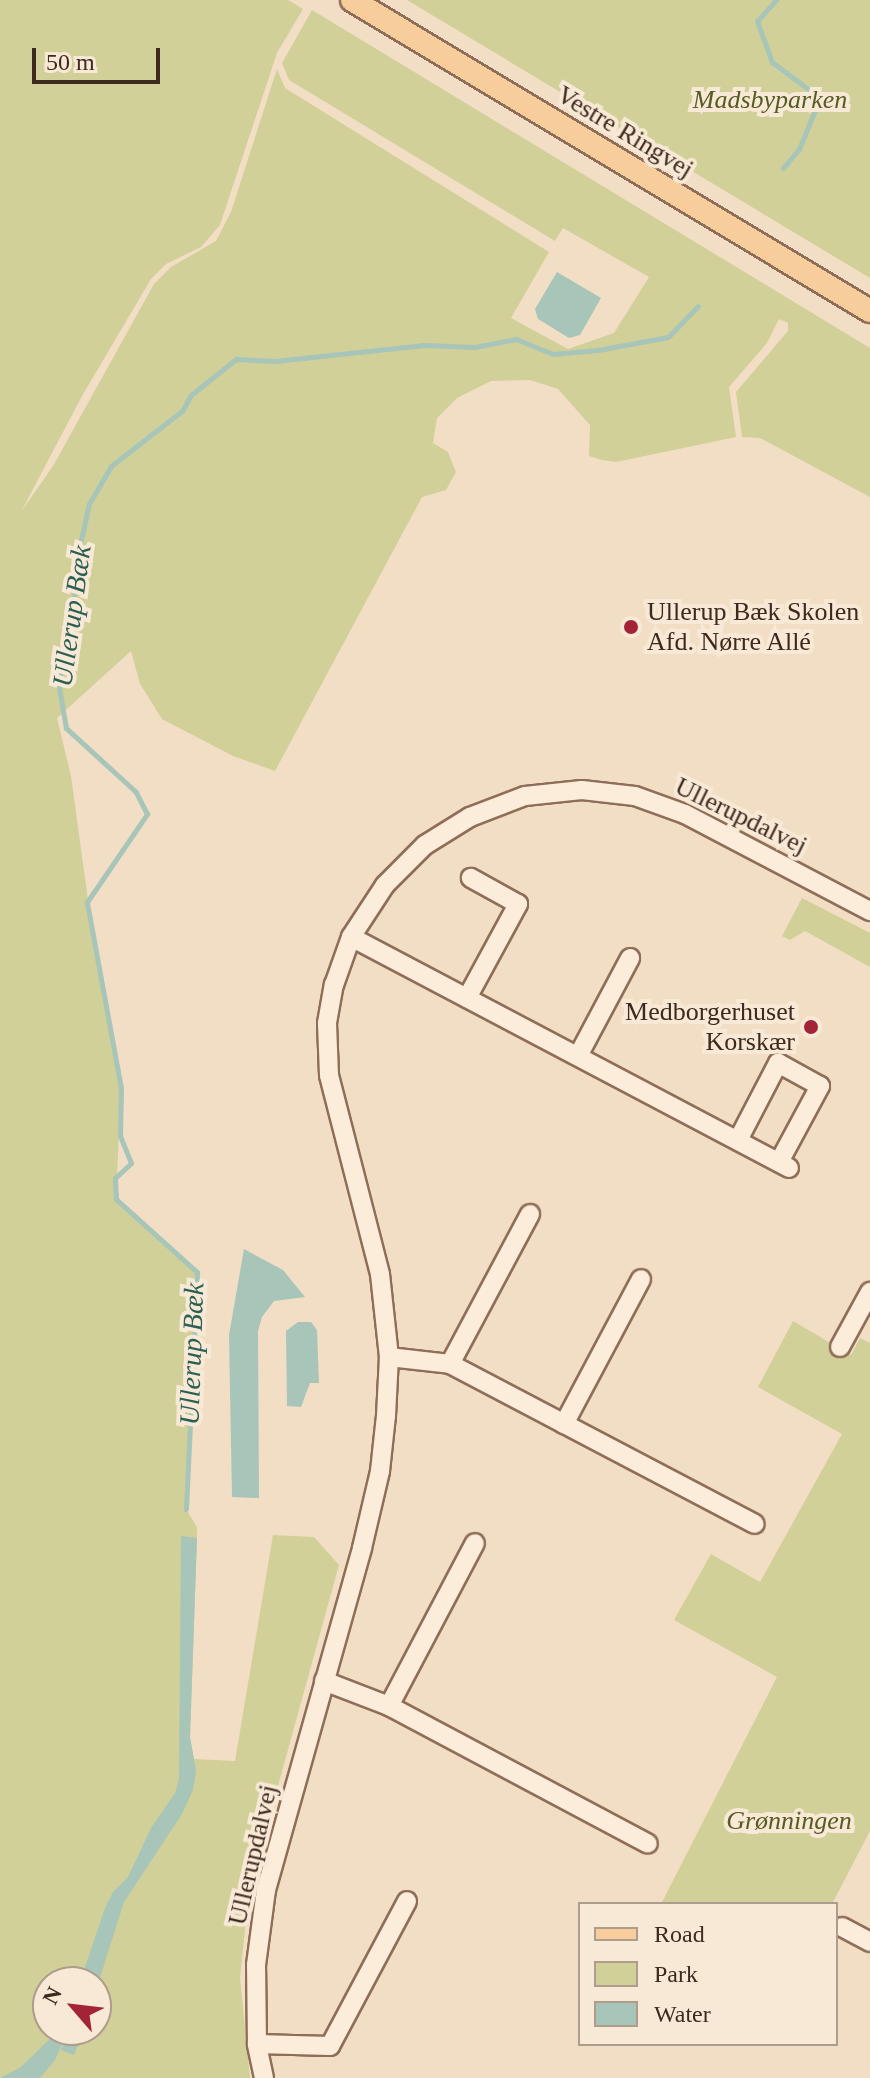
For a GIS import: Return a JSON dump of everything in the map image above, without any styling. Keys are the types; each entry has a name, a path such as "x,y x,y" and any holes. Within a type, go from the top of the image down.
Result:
{"main road":[{"name":"Vestre Ringvej","path":"352,0 870,311"}],"street":[{"name":"Ullerupdalvej","path":"264,2078 257,2044 256,1965 266,1890 380,1471 389,1357 380,1274 329,1075 327,1023 334,985 351,937 385,885 425,845 467,818 525,796 582,790 635,796 685,814 870,911"},
{"path":"467,998 518,904 471,878"},
{"path":"351,937 784,1165 820,1086 778,1063 738,1140"},
{"path":"578,1056 630,958"},
{"path":"450,1364 530,1214"},
{"path":"564,1424 641,1279"},
{"path":"840,1347 870,1292"},
{"path":"389,1357 450,1364 755,1524"},
{"path":"389,1706 475,1543"},
{"path":"324,1681 389,1706 648,1844"},
{"path":"257,2044 330,2046 407,1901"},
{"path":"842,1927 870,1942"}],"green space":[{"path":"0,0 288,0 303,9 277,53 220,225 201,247 166,264 151,279 82,396 21,512 53,466 154,284 171,267 216,241 231,212 277,69 285,88 549,252 511,318 568,349 614,333 649,277 563,228 555,241 289,80 282,63 312,10 870,348 870,497 760,438 742,437 736,392 788,331 788,323 779,319 767,343 729,387 736,437 616,462 589,456 590,425 558,389 530,380 491,381 457,398 437,418 433,443 448,452 456,472 446,490 422,497 275,771 233,756 162,719 140,684 131,651 57,718 71,776 97,966 121,1088 116,1199 197,1272 186,1509 197,1527 190,1737 194,1759 235,1761 273,1535 314,1537 339,1565 249,1891 240,1978 250,2078 0,2078"},
{"name":"Madsbyparken","path":"407,0 870,0 870,278"},
{"path":"802,898 870,933 870,967 805,931 790,940 782,936"},
{"name":"Grønningen","path":"793,1321 851,1355 860,1338 870,1343 870,1831 833,1902 662,1902 777,1677 674,1620 711,1554 760,1582 842,1434 758,1387"}],"water":[{"path":"557,272 601,298 580,335 569,338 538,319 535,309"},
{"path":"244,1249 283,1270 305,1297 274,1301 262,1317 258,1331 259,1498 232,1497 229,1335"},
{"path":"298,1322 311,1322 317,1330 319,1383 310,1383 301,1407 287,1406 286,1331"},
{"path":"181,1536 197,1538 190,1737 196,1771 193,1790 182,1814 124,1902 104,1966 85,1966 113,1892 128,1877 151,1828 175,1793 179,1779"},
{"path":"43,2046 61,2046 55,2060 40,2078 0,2078 21,2067"},
{"path":"62,2046 78,2046 74,2055 61,2050"}],"waterway":[{"name":"Ullerup Bæk","path":"776,0 757,21 772,62 820,98 799,149 783,168"},
{"name":"Ullerup Bæk","path":"186,1509 197,1272 116,1199 115,1178 131,1163 120,1136 121,1088 87,902 147,814 136,792 66,728 59,688 67,611 79,584 78,554 89,504 111,466 182,411 191,395 236,359 275,361 424,345 475,347 516,339 553,354 598,350 668,337 698,306"}],"place":[{"name":"Ullerup Bæk Skolen Afd. Nørre Allé","path":"631,627"},
{"name":"Medborgerhuset Korskær","path":"811,1027"}]}
